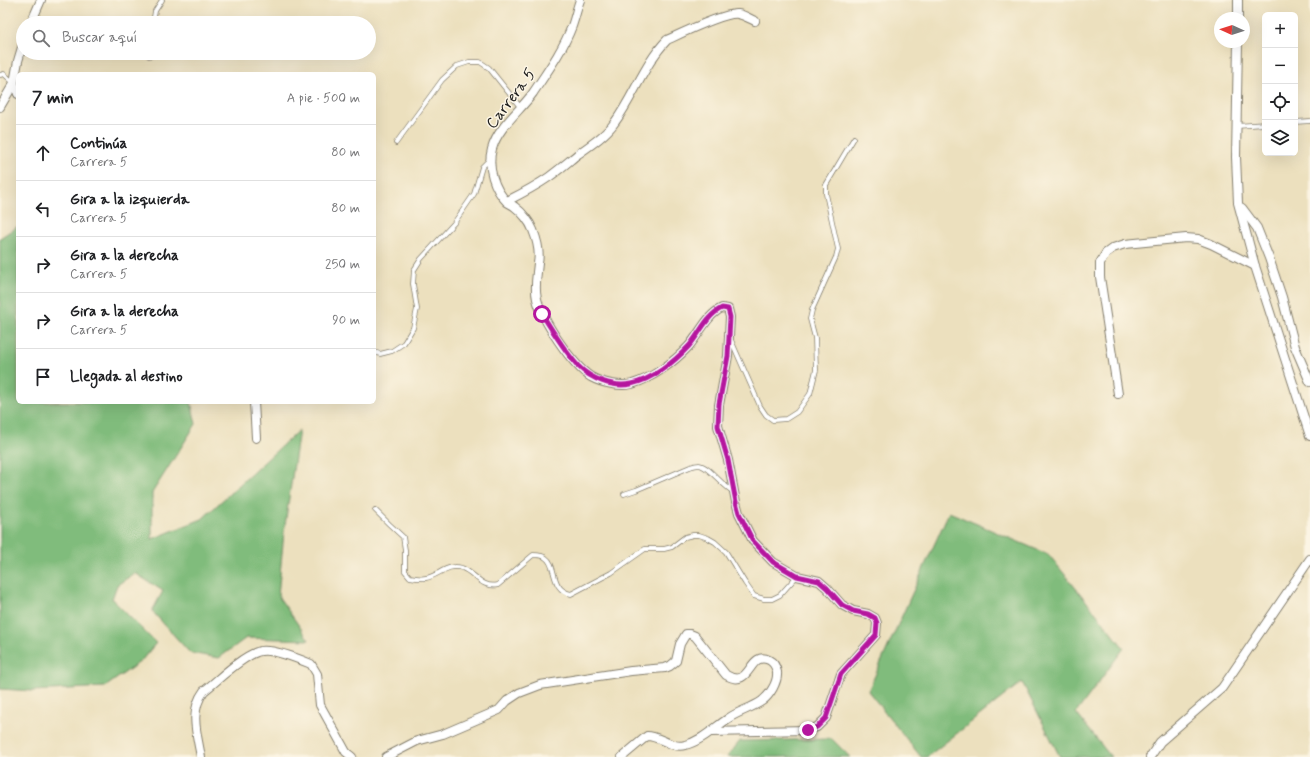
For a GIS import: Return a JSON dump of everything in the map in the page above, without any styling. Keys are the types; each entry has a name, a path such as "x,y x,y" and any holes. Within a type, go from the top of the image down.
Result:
{"street":[{"path":"34,16 42,0"},
{"name":"Carrera 5","path":"580,0 572,26 551,67 521,108 499,134 492,148 490,158 491,174 496,185 507,201 516,207 533,229 539,261 535,281 536,298 542,314 553,333 579,367 592,377 611,384 630,384 647,378 670,362 688,346 714,313 722,308 728,310 730,317 729,334 726,368 719,404 718,426 728,460 739,513 753,541 773,562 797,576 819,581 842,605 853,611 868,614 875,618 877,623 876,635 841,674 826,718 817,727 808,730 711,732"},
{"path":"1238,0 1238,12"},
{"path":"507,201 536,186 551,176 614,124 644,70 667,40 716,19 733,14 738,14 755,21"},
{"path":"1238,48 1236,188 1238,203 1255,266 1310,436"},
{"path":"0,108 14,83 18,60"},
{"path":"14,83 16,88"},
{"path":"1238,203 1257,228 1282,297 1295,347 1310,382"},
{"path":"1118,394 1100,277 1100,263 1106,253 1113,248 1125,244 1186,238 1198,239 1255,266"},
{"path":"254,404 256,438"},
{"path":"1150,757 1160,742 1222,688 1310,559"},
{"path":"386,757 418,741 443,734 499,710 507,701 519,693 540,685 631,671 667,668 676,661 680,644 686,634 695,636 730,678 744,677 753,663 759,659 769,660 774,664 777,674 775,684 762,701 738,712 719,724 711,732 686,745 681,746 647,736 622,757"},
{"path":"201,757 194,716 196,703 204,691 243,660 258,651 269,651 311,664 316,674 320,705 346,752 352,757"}],"lane":[{"path":"154,16 155,11 162,0"},
{"path":"396,143 442,80 458,66 470,62 480,62 489,68 521,108"},
{"path":"0,75 4,74 14,83"},
{"path":"1298,122 1310,121"},
{"path":"1236,126 1262,124"},
{"path":"729,334 760,406 766,415 773,420 786,420 797,412 810,394 816,370 815,338 810,319 812,310 836,257 838,249 826,194 826,185 854,138"},
{"path":"376,353 380,354 392,351 404,343 414,328 417,309 413,284 414,270 420,259 454,223 474,194 482,167 490,158"},
{"path":"624,494 690,467 699,465 706,468 726,489 734,493"},
{"path":"375,510 403,537 405,550 405,571 410,577 425,578 433,576 449,567 457,567 462,568 487,585 494,586 498,585 533,555 546,558 559,586 566,593 570,594 611,573 645,548 664,549 672,547 685,537 699,535 716,542 726,552 754,596 764,599 772,599 780,595 797,576"}],"green space":[{"path":"16,227 16,404 191,404 196,424 152,493 152,539 202,519 299,430 284,532 278,596 309,640 246,638 219,658 190,653 152,611 163,591 135,573 117,585 112,599 156,643 141,661 105,687 33,691 0,689 0,238"},
{"path":"949,512 1049,555 1124,648 1076,713 1111,757 1060,757 1022,682 927,757 921,757 868,691"},
{"path":"832,739 850,757 727,757 740,741"}],"route":[{"path":"542,314 553,333 579,367 592,377 611,384 630,384 647,378 660,370 688,346 714,313 722,308 728,309 730,317 728,356 719,404 718,426 728,460 739,513 753,541 773,562 797,576 819,581 842,605 853,611 868,614 875,618 877,623 878,629 876,635 841,674 826,718 817,727 808,730"}]}
